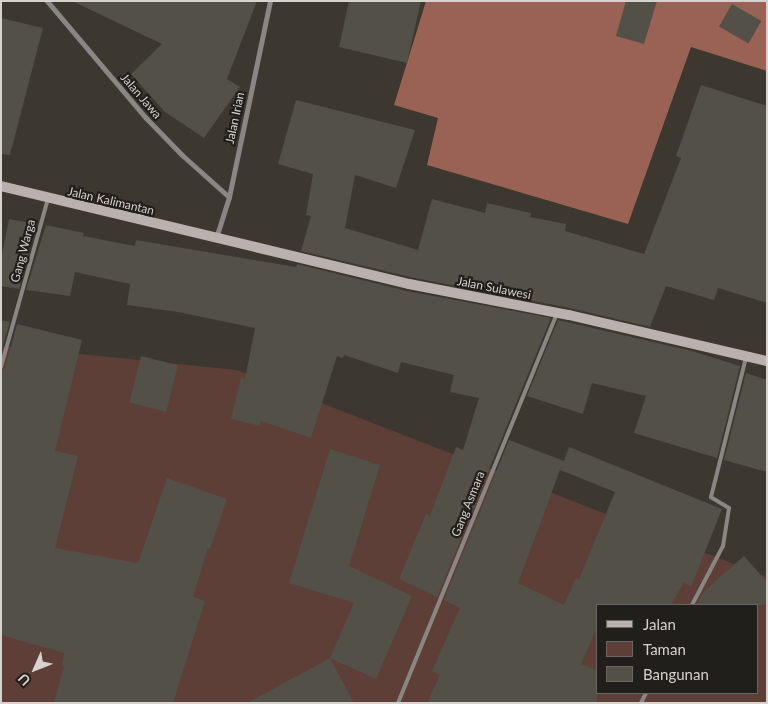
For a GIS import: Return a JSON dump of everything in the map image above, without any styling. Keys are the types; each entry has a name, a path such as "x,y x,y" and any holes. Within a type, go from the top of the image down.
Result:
{"street":[{"name":"Jalan Jawa","path":"46,1 146,118 182,155 229,197"},
{"name":"Jalan Irian","path":"216,238 229,197 270,1"},
{"name":"Jalan Kalimantan","path":"1,186 216,238"},
{"name":"Jalan Sulawesi","path":"216,238 409,284 557,313 767,362"}],"lane":[{"name":"Gang Warga","path":"1,368 48,198"},
{"name":"Gang Asmara","path":"398,703 557,313"},
{"path":"693,604 723,546 729,508 711,497 746,358"}],"green space":[{"path":"1,346 237,370 767,577 767,703 1,703"}],"shaded area":[{"path":"426,1 767,1 767,71 691,47 628,224 427,165 438,118 394,105"}],"building":[{"path":"72,1 257,1 227,79 240,87 204,138 165,112 131,74 162,44"},
{"path":"349,1 421,1 407,63 339,47"},
{"path":"626,1 657,1 644,44 616,36"},
{"path":"732,4 761,21 748,44 719,27"},
{"path":"1,18 43,28 10,155 1,154"},
{"path":"701,85 767,106 767,303 718,288 714,300 666,286 650,327 570,308 410,277 301,251 311,216 306,215 313,174 278,164 296,100 415,130 396,188 355,175 345,228 418,250 432,199 485,213 487,203 531,213 530,217 566,224 565,231 644,254 681,158 676,156"},
{"path":"9,219 37,224 19,289 1,286 1,260"},
{"path":"46,225 84,233 83,236 135,246 136,240 296,267 297,264 407,291 551,318 437,597 399,579 426,514 430,516 456,447 463,450 479,398 450,392 454,375 401,362 398,373 344,355 343,358 337,356 311,438 261,421 260,426 231,419 241,377 245,379 255,328 178,312 127,305 130,284 75,272 70,296 26,290"},
{"path":"1,320 10,322 1,352"},
{"path":"558,320 692,351 740,366 717,458 634,433 646,396 592,383 583,414 527,396"},
{"path":"17,324 82,340 55,451 78,456 55,548 138,563 167,478 227,499 210,549 208,548 193,597 205,601 173,703 54,703 64,666 62,666 64,653 1,635 1,371 5,368"},
{"path":"141,356 178,365 166,412 129,403"},
{"path":"746,373 767,380 767,472 724,460"},
{"path":"509,440 564,461 569,447 722,509 691,587 684,582 672,604 596,604 596,630 581,664 596,670 597,703 427,703 440,675 432,671 460,608 444,600","holes":["560,470 615,492 579,579 576,578 564,605 518,583"]},
{"path":"330,449 380,465 349,566 412,596 376,679 330,658 354,603 289,583"},
{"path":"744,556 767,582 767,605 697,604 704,591"},
{"path":"330,658 354,703 247,703"}]}
